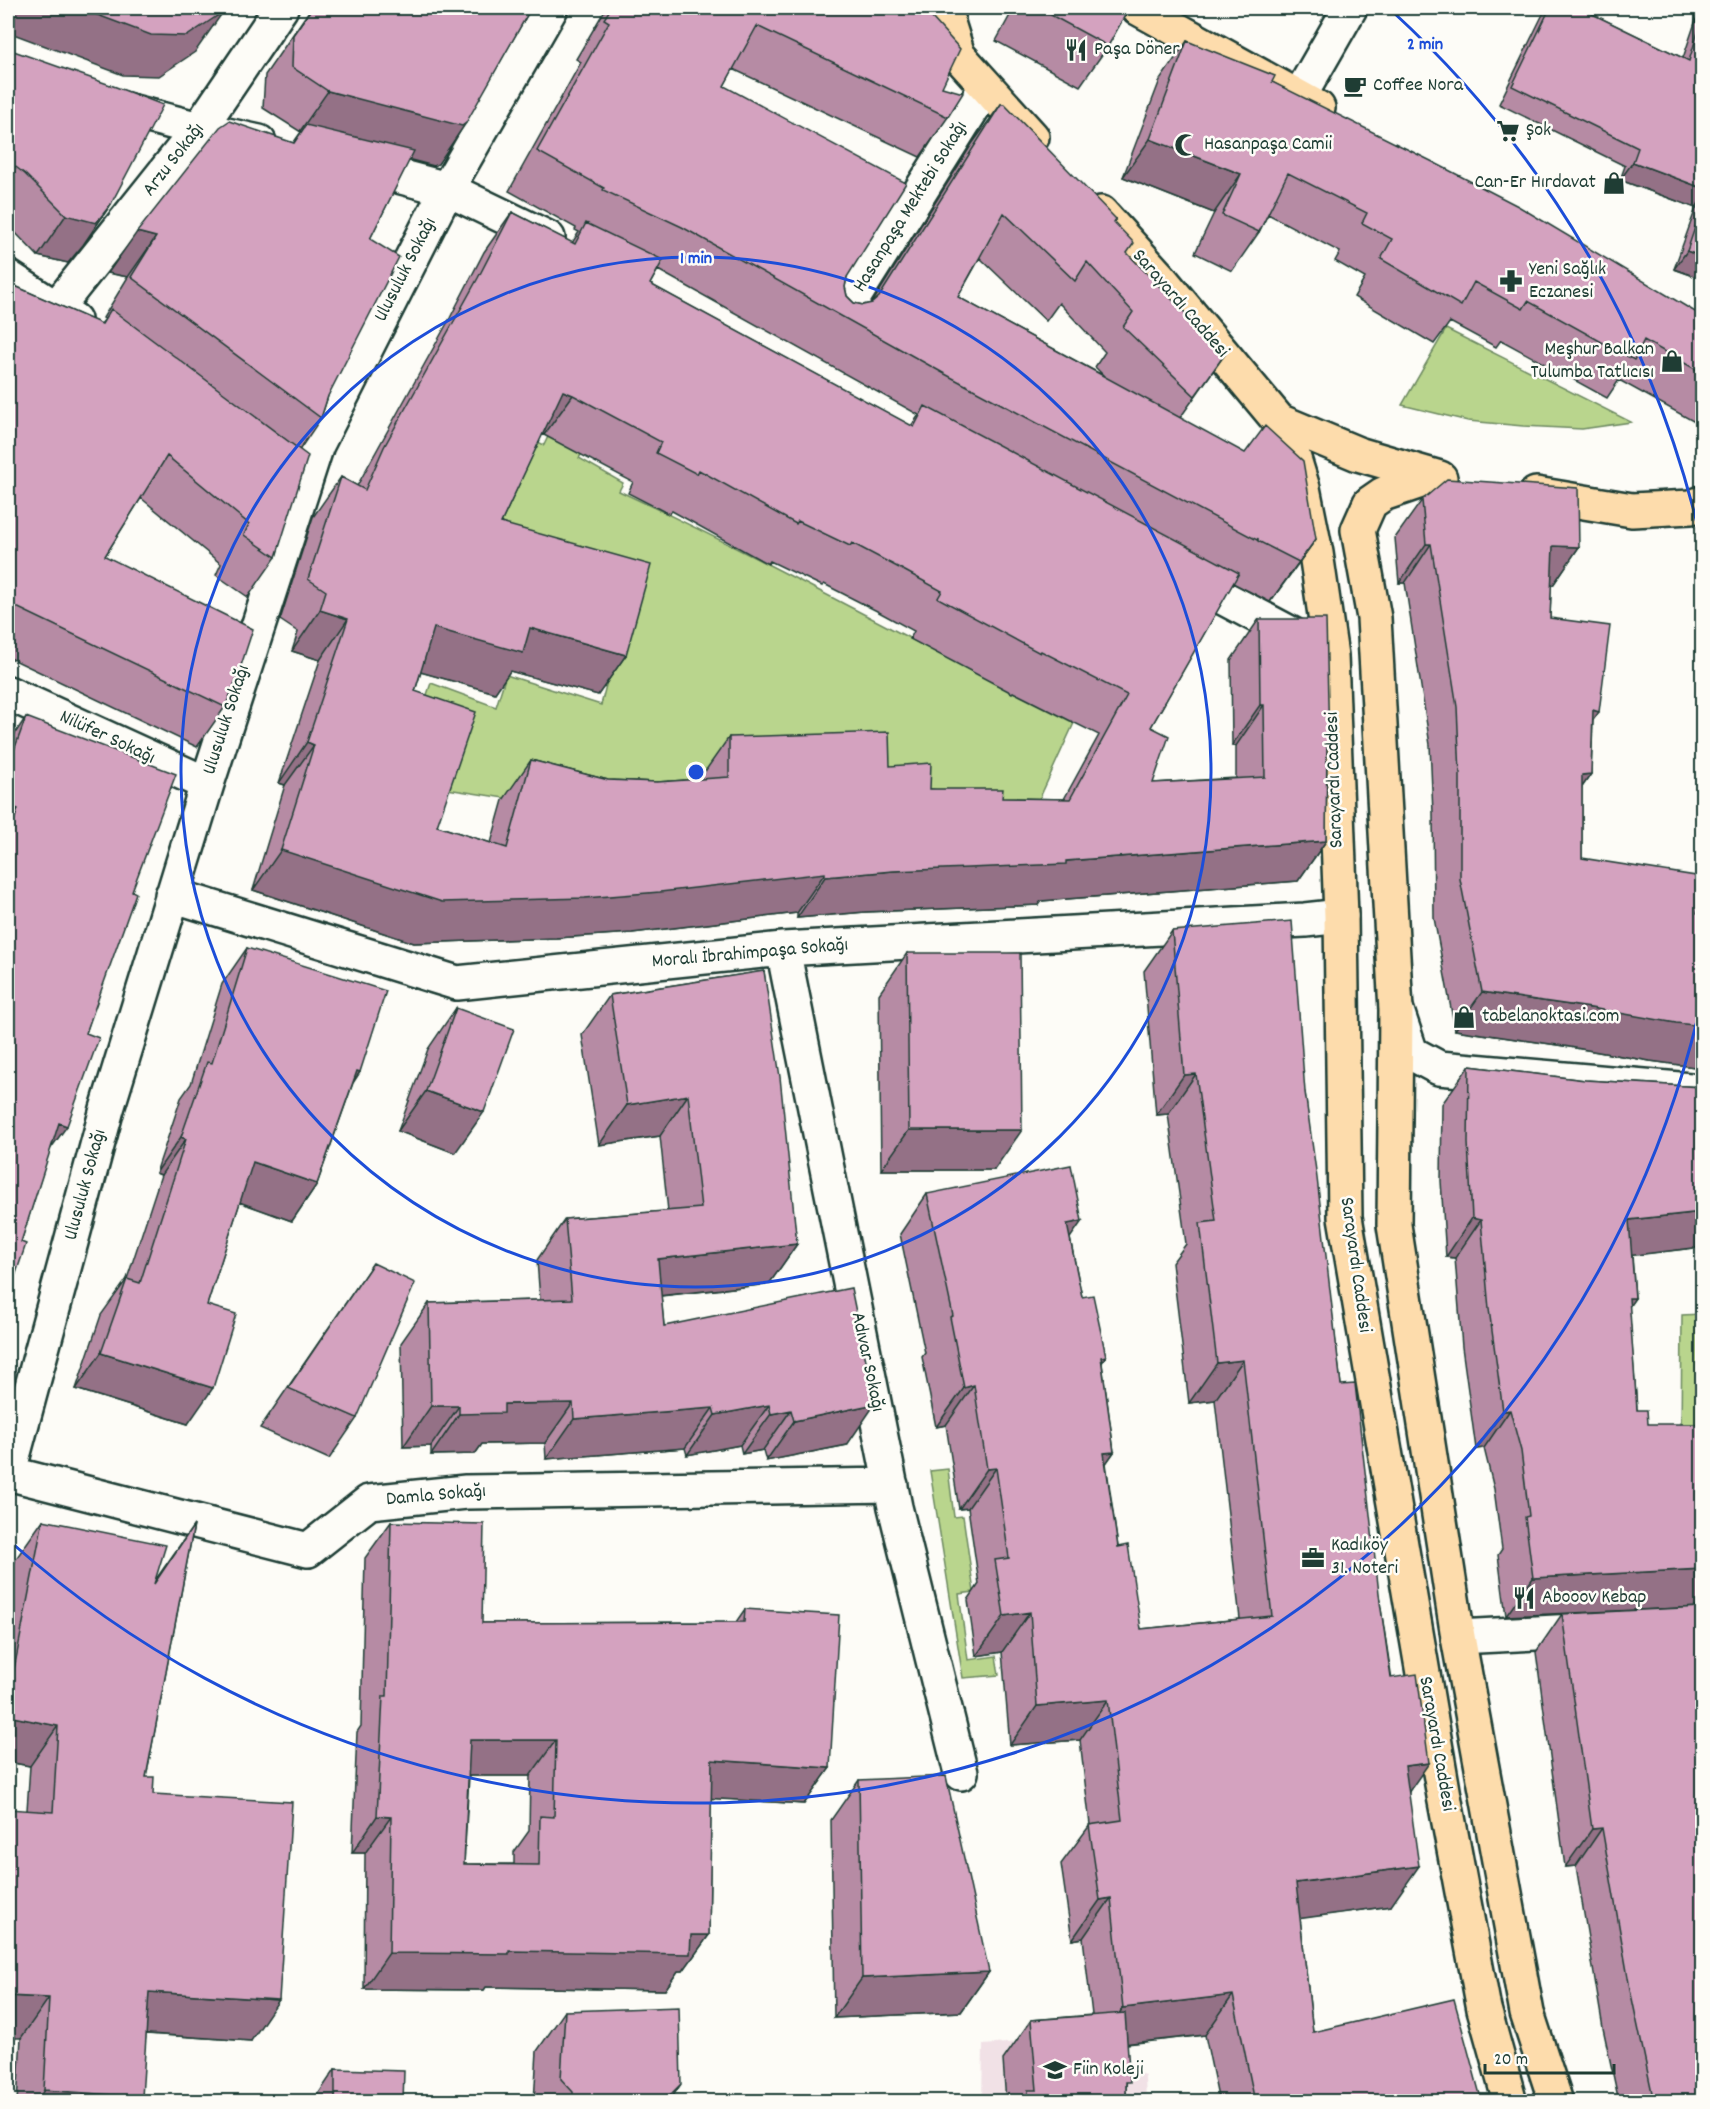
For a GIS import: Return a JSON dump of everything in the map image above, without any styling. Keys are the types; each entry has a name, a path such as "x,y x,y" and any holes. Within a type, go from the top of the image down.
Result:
{"main road":[{"path":"948,8 948,23 958,55 1049,156"},
{"path":"1138,8 1341,121"},
{"name":"Sarayardı Caddesi","path":"1080,190 1159,277 1279,421 1291,449 1303,488 1316,553 1331,656 1341,916 1345,1217 1444,1796 1482,1998 1510,2102"},
{"name":"Sarayardı Caddesi","path":"1279,421 1358,454 1433,477 1468,483"},
{"name":"Sarayardı Caddesi","path":"1433,477 1383,494 1370,503 1358,530 1374,618 1396,1010 1394,1225 1458,1637 1527,2013 1556,2102"},
{"path":"1503,489 1632,510 1691,507 1702,503"}],"street":[{"name":"Arzu Sokağı","path":"57,307 199,129 281,8"},
{"name":"Ulusuluk Sokağı","path":"8,1474 107,1109 207,784 317,445 447,189 551,8"},
{"path":"1299,97 1350,8"},
{"name":"Hasanpaşa Mektebi Sokağı","path":"835,327 986,87"},
{"path":"86,100 199,129 289,148"},
{"path":"322,155 447,189 573,250"},
{"path":"8,277 57,307 95,335"},
{"path":"274,468 302,489"},
{"path":"1162,566 1331,656"},
{"name":"Nilüfer Sokağı","path":"8,693 207,784"},
{"name":"Moralı İbrahimpaşa Sokağı","path":"172,895 457,983 783,949 1305,920 1341,916"},
{"name":"Adıvar Sokağı","path":"783,949 895,1507 961,1773"},
{"path":"1396,1010 1411,1053 1440,1068 1702,1091"},
{"name":"Damla Sokağı","path":"8,1474 308,1550 369,1502 466,1492 891,1485"},
{"path":"1458,1637 1620,1629"}],"shaded area":[{"name":"Fiin Koleji","path":"1089,2036 1109,2065 1145,2075 1146,2101 982,2102 983,2045"}],"green space":[{"path":"1446,329 1631,422 1582,429 1523,426 1468,421 1402,405"},
{"path":"577,375 617,395 579,458 623,483 619,491 734,547 1074,723 1021,839 861,759 696,770 689,811 580,810 441,788 413,736 431,683 496,707 506,675 601,705 627,602 484,550 536,441 544,445"},
{"path":"1702,1314 1702,1441 1681,1441 1682,1315"},
{"path":"948,1469 954,1517 963,1516 974,1592 959,1594 968,1660 996,1656 999,1675 963,1678 930,1471"}],"building":[{"path":"79,8 226,8 187,36 151,35"},
{"path":"312,8 531,8 466,123 462,126 328,91 292,67 293,35"},
{"path":"611,8 923,8 960,49 942,87 963,93 948,117 757,26 724,86 906,183 847,277 845,287 847,296 854,303 863,305 872,303 879,297 1001,104 1004,104 1116,219 1114,222 1134,243 1127,253 1225,354 1195,396 1123,327 1133,312 1087,262 1075,281 1004,213 958,297 1245,453 1265,426 1303,461 1316,539 1299,562 1258,541 1258,538 1257,540 943,373 682,227 603,190 604,188 537,151 609,22 604,19"},
{"path":"1038,8 1129,8 1108,46"},
{"path":"1550,8 1580,8 1689,61 1702,19 1702,188 1633,162 1638,148 1512,86"},
{"path":"1187,41 1275,76 1272,82 1518,206 1702,316 1702,373 1644,340 1634,360 1528,301 1523,309 1474,282 1461,306 1381,259 1392,239 1362,223 1367,213 1288,173 1259,232 1222,215 1241,174 1150,139"},
{"path":"8,49 163,105 111,204 96,223 66,215 25,174 8,161"},
{"path":"229,121 294,143 306,125 414,151 370,239 399,257 328,396 321,418 131,277 156,237 137,232 220,127"},
{"path":"1702,207 1702,257 1687,251"},
{"path":"512,212 575,244 586,223 663,260 650,284 914,427 925,406 1239,573 1151,727 1169,736 1153,783 1265,777 1264,705 1260,705 1259,619 1326,619 1329,743 1327,743 1326,841 1066,861 1066,864 893,871 825,877 825,873 660,892 585,898 442,902 281,850 314,745 307,742 348,619 320,610 326,591 308,579 341,477 365,490 384,447","holes":["563,391 661,442 656,453 697,474 699,470 796,524 798,521 850,546 852,543 942,591 938,598 1040,653 1041,651 1127,695 1070,799 1002,798 1003,789 930,789 931,763 890,766 889,732 729,737 729,777 657,782 608,780 531,760 507,848 437,826 476,712 415,691 434,628 523,653 530,628 626,655 651,565 501,523"]},
{"path":"8,283 102,324 111,309 308,456 276,557 244,535 249,524 167,456 105,556 253,629 225,707 8,603"},
{"path":"1447,479 1578,488 1579,547 1553,546 1550,618 1610,626 1599,712 1593,710 1591,774 1582,775 1582,858 1702,877 1697,913 1702,914 1702,1026 1482,992 1460,879 1460,775 1457,707 1431,544 1426,544 1422,500"},
{"path":"26,717 176,774 132,891 136,893 86,1033 99,1038 67,1126 59,1123 21,1242 26,1244 8,1297 8,839 18,809 8,805 8,767"},
{"path":"1292,921 1305,1092 1341,1385 1355,1384 1391,1678 1417,1674 1429,1763 1405,1766 1419,1866 1296,1883 1313,2032 1454,1999 1482,2102 1255,2102 1233,1995 1123,2008 1111,1898 1100,1900 1089,1825 1122,1820 1108,1700 1037,1706 1030,1612 1004,1616 995,1560 1009,1558 996,1468 987,1469 974,1385 964,1388 950,1317 953,1316 927,1194 1071,1165 1082,1221 1067,1224 1082,1297 1093,1295 1106,1356 1101,1357 1114,1452 1104,1453 1118,1547 1128,1545 1141,1629 1272,1616 1243,1360 1217,1363 1200,1223 1216,1221 1196,1074 1184,1075 1172,931"},
{"path":"247,948 386,991 360,1072 357,1071 317,1184 253,1162 207,1305 236,1314 213,1388 101,1353 127,1279 140,1283 186,1139 181,1137 207,1062 212,1063"},
{"path":"907,953 1020,953 1022,1130 909,1130"},
{"path":"764,971 780,1077 797,1244 658,1259 664,1326 851,1288 875,1404 794,1421 791,1410 771,1414 769,1405 715,1415 713,1408 574,1419 573,1403 504,1404 504,1413 459,1414 459,1406 431,1406 429,1303 572,1299 565,1219 701,1208 688,1095 627,1105 610,995"},
{"path":"456,1008 514,1029 484,1112 426,1091"},
{"path":"1469,1066 1585,1080 1702,1087 1702,1212 1629,1220 1635,1298 1629,1298 1637,1410 1647,1410 1648,1424 1702,1424 1702,1569 1533,1578 1525,1517 1529,1516 1521,1451 1510,1410 1503,1411 1489,1309 1481,1220 1472,1218 1468,1143"},
{"path":"373,1263 415,1283 357,1418 288,1388"},
{"path":"43,1520 166,1545 154,1584 194,1525 146,1777 154,1777 153,1794 292,1802 279,2000 149,1992 142,2097 44,2090 49,1998 8,1996 8,1809 53,1812 58,1726 8,1716 8,1700"},
{"path":"391,1522 484,1524 482,1623 744,1622 745,1609 839,1615 830,1768 712,1760 709,1935 691,1935 690,1954 509,1951 509,1954 389,1953 391,1817 377,1816 383,1696 387,1696","holes":["470,1740 556,1740 554,1817 540,1816 539,1865 464,1864"]},
{"path":"1702,1607 1702,1723 1697,1723 1702,1764 1702,2102 1654,2102 1630,1989 1602,1828 1592,1829 1562,1614"},
{"path":"946,1776 989,1972 862,1978 859,1780"},
{"path":"679,2007 681,2084 666,2099 666,2102 573,2102 573,2092 561,2079 565,2011"},
{"path":"1125,2013 1130,2082 1126,2082 1126,2102 1028,2102 1028,2090 1037,2090 1031,2020"},
{"path":"335,2069 404,2071 403,2102 335,2102"}],"place":[{"name":"Paşa Döner","path":"1076,50"},
{"name":"Coffee Nora","path":"1355,86"},
{"name":"Şok","path":"1508,131"},
{"name":"Hasanpaşa Camii","path":"1186,145"},
{"name":"Can-Er Hırdavat","path":"1614,183"},
{"name":"Yeni Sağlık Eczanesi","path":"1511,281"},
{"name":"Meşhur Balkan Tulumba Tatlıcısı","path":"1672,361"},
{"name":"tabelanoktasi.com","path":"1464,1017"},
{"name":"Kadıköy 31. Noteri","path":"1313,1558"},
{"name":"Abooov Kebap","path":"1524,1598"},
{"name":"Fiin Koleji","path":"1055,2070"}]}
